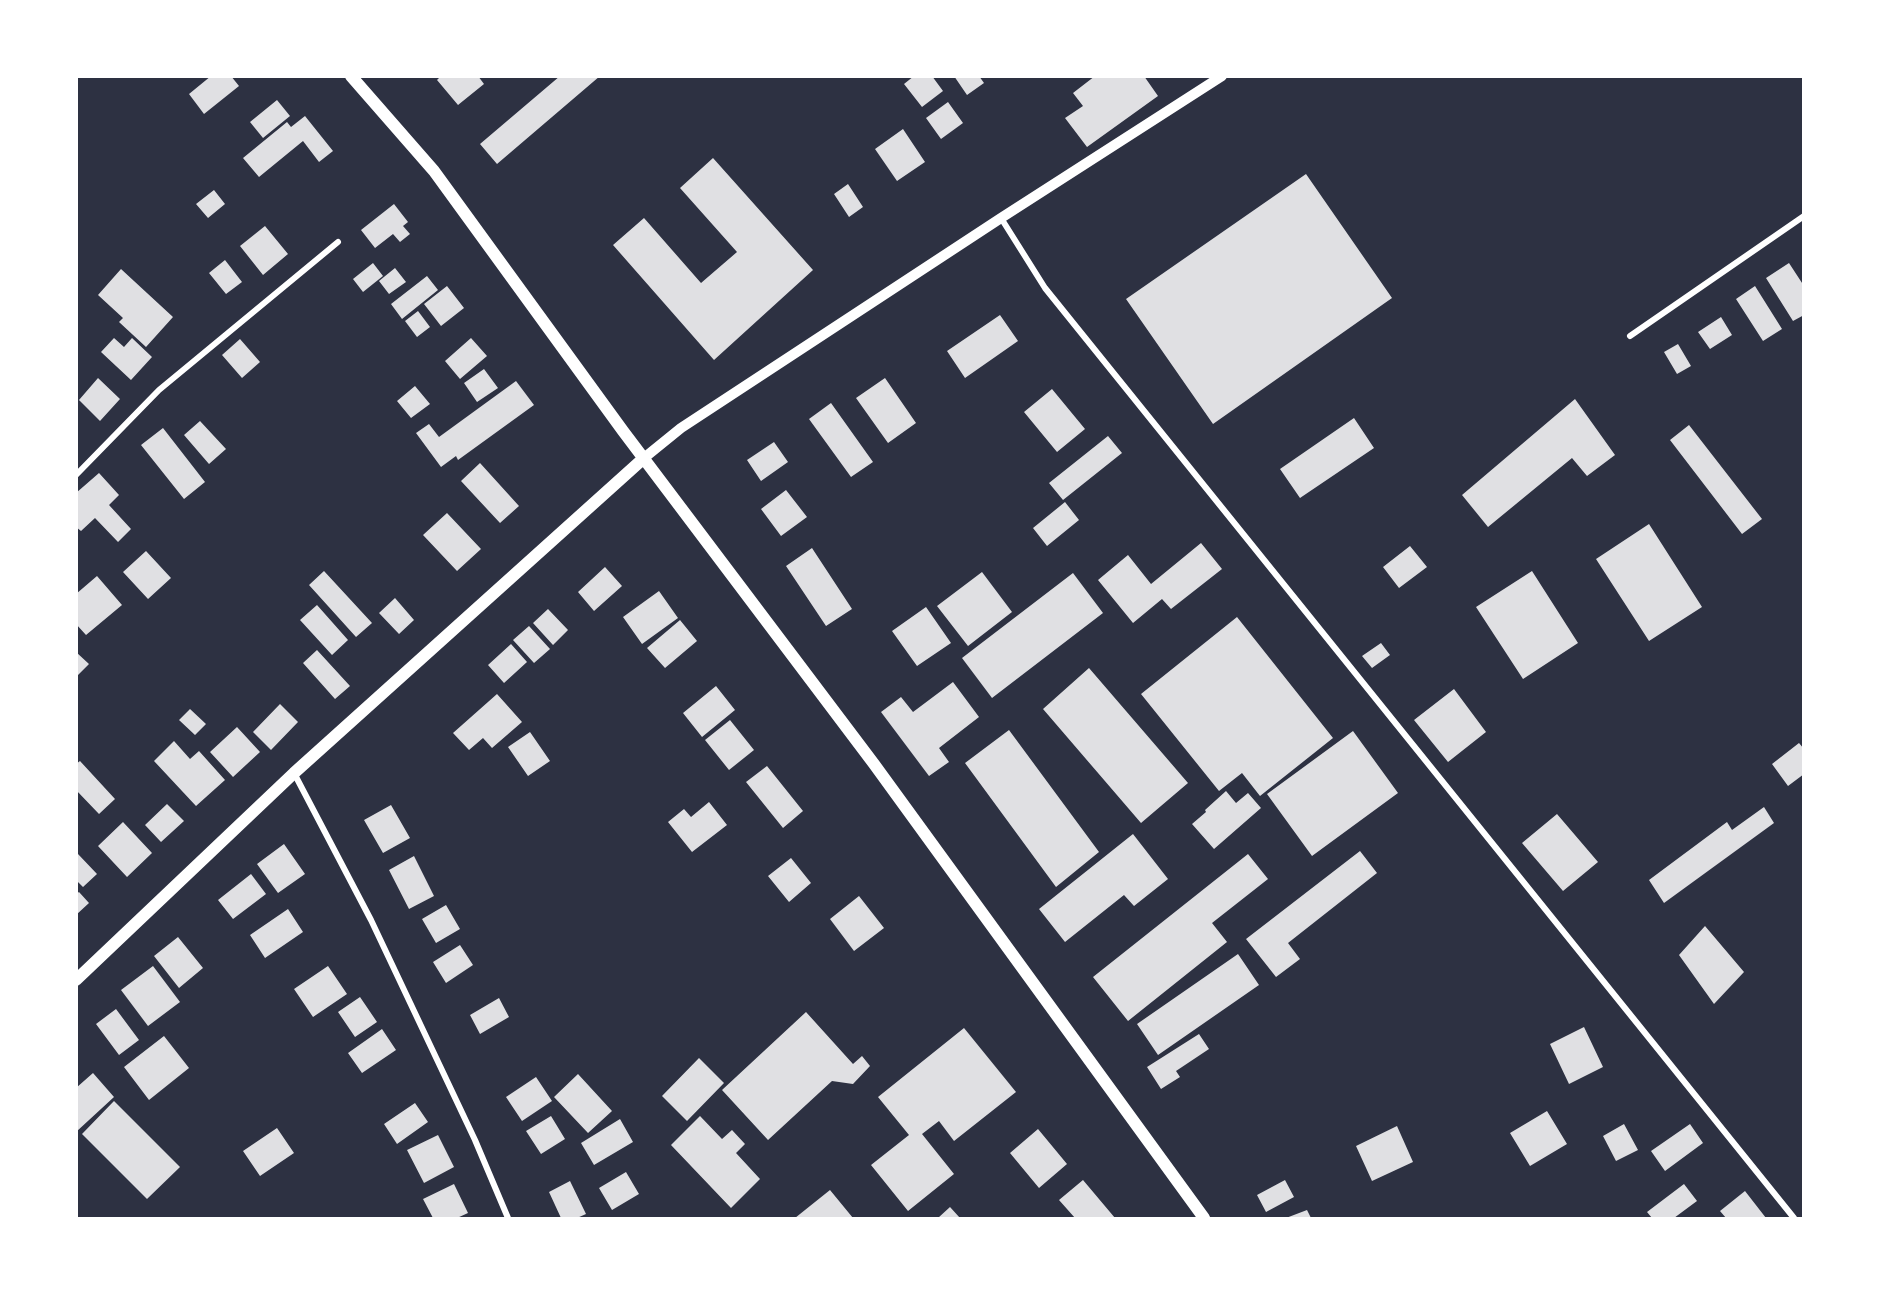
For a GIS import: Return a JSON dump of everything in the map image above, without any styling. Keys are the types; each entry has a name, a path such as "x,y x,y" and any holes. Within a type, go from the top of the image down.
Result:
{"main road":[{"path":"351,76 434,171 644,458 874,764 1204,1218"},
{"path":"76,980 294,773 644,458"}],"street":[{"path":"644,458 681,428 1221,77"},
{"path":"1630,336 1803,216"},
{"path":"1001,218 1045,288 1794,1218"},
{"path":"76,475 159,390 338,242"},
{"path":"294,773 371,920 475,1140 508,1218"}],"building":[{"path":"211,76 231,76 239,86 204,114 189,94"},
{"path":"441,76 478,76 484,84 458,105 437,80"},
{"path":"560,76 600,76 497,164 480,144"},
{"path":"914,76 932,76 943,91 922,107 904,84"},
{"path":"954,76 979,76 984,83 967,95"},
{"path":"1095,76 1144,76 1158,96 1087,147 1065,118 1083,106 1073,93"},
{"path":"277,100 290,116 263,138 250,122"},
{"path":"948,102 963,123 941,139 926,118"},
{"path":"305,116 333,151 319,162 303,141 259,177 243,158 287,122 291,127"},
{"path":"903,129 925,162 897,181 875,149"},
{"path":"713,158 813,270 714,360 613,245 644,218 701,283 737,252 680,188"},
{"path":"1306,174 1392,298 1213,424 1126,299"},
{"path":"848,184 863,207 849,217 834,194"},
{"path":"214,190 225,204 208,218 196,204"},
{"path":"394,204 408,222 403,226 410,234 400,242 393,234 375,248 361,230"},
{"path":"265,226 288,254 263,275 240,246"},
{"path":"225,260 242,282 226,294 209,273"},
{"path":"373,263 383,276 363,292 353,279"},
{"path":"1789,263 1804,286 1804,315 1793,321 1766,278"},
{"path":"395,268 406,282 389,294 379,281"},
{"path":"121,269 173,317 146,347 119,322 123,318 98,295"},
{"path":"427,276 438,290 402,319 391,304"},
{"path":"447,286 464,308 441,326 424,304"},
{"path":"1755,286 1782,329 1763,341 1736,299"},
{"path":"418,311 430,327 417,337 405,321"},
{"path":"1000,315 1018,341 965,378 947,351"},
{"path":"1721,317 1732,335 1710,349 1698,332"},
{"path":"114,338 124,347 132,338 152,357 131,380 101,352"},
{"path":"471,338 487,356 460,379 445,361"},
{"path":"240,339 260,362 242,378 222,355"},
{"path":"1678,344 1691,366 1677,374 1664,352"},
{"path":"484,369 498,388 477,402 464,383"},
{"path":"98,378 120,399 100,421 79,400"},
{"path":"885,378 916,423 888,443 856,398"},
{"path":"516,381 534,405 458,460 456,456 441,467 416,433 429,424 439,437"},
{"path":"415,386 430,404 411,418 397,401"},
{"path":"1052,389 1085,429 1057,452 1024,412"},
{"path":"1575,399 1615,455 1587,476 1572,458 1488,527 1462,495"},
{"path":"831,403 873,462 851,477 809,419"},
{"path":"1354,418 1374,448 1300,498 1280,469"},
{"path":"200,421 226,449 209,464 184,435"},
{"path":"1689,425 1762,519 1742,534 1670,440"},
{"path":"163,428 205,482 184,499 141,445"},
{"path":"1108,436 1122,453 1063,500 1049,483"},
{"path":"774,442 788,462 761,481 747,460"},
{"path":"480,463 519,506 500,523 461,481"},
{"path":"99,473 119,495 109,505 131,529 118,542 95,518 81,531 76,527 76,493"},
{"path":"786,490 807,517 781,536 761,509"},
{"path":"1065,502 1079,520 1047,546 1033,528"},
{"path":"447,513 481,549 457,571 423,535"},
{"path":"1649,524 1702,607 1649,641 1596,559"},
{"path":"1201,543 1222,569 1171,609 1162,599 1133,623 1098,580 1128,555 1151,584"},
{"path":"1410,546 1427,567 1399,588 1383,567"},
{"path":"812,548 852,609 826,626 786,566"},
{"path":"146,551 171,578 148,599 123,572"},
{"path":"605,567 622,586 594,611 578,592"},
{"path":"324,571 372,623 356,637 309,585"},
{"path":"1532,571 1578,643 1523,679 1476,607"},
{"path":"982,572 1012,612 968,646 937,606"},
{"path":"1073,573 1103,613 992,698 962,658"},
{"path":"97,576 122,605 86,635 76,624 76,594"},
{"path":"659,591 678,618 642,644 623,617"},
{"path":"395,598 414,620 399,634 379,613"},
{"path":"317,605 348,640 332,655 300,620"},
{"path":"926,607 951,643 917,666 892,631"},
{"path":"548,609 568,630 553,645 533,623"},
{"path":"1237,617 1333,738 1260,796 1242,773 1219,791 1141,694"},
{"path":"680,620 697,641 665,668 647,648"},
{"path":"529,626 550,649 534,663 513,640"},
{"path":"1381,643 1390,655 1372,668 1362,656"},
{"path":"511,644 527,662 504,683 488,665"},
{"path":"317,650 350,686 335,699 303,663"},
{"path":"76,652 89,664 76,677"},
{"path":"1089,668 1188,783 1141,823 1043,709"},
{"path":"953,682 979,717 939,748 949,762 929,776 881,712 901,697 913,712"},
{"path":"716,686 735,710 702,737 683,713"},
{"path":"1454,689 1486,732 1448,762 1414,720"},
{"path":"497,694 522,722 492,748 483,738 469,750 453,733"},
{"path":"280,704 298,722 271,750 253,732"},
{"path":"190,709 206,724 195,735 179,720"},
{"path":"730,720 754,750 729,770 705,740"},
{"path":"237,727 260,752 233,777 210,752"},
{"path":"1009,730 1099,852 1056,887 965,763"},
{"path":"1353,731 1398,793 1312,856 1267,794"},
{"path":"530,732 550,761 528,776 508,747"},
{"path":"174,741 190,759 199,751 225,780 196,806 154,761"},
{"path":"1799,743 1804,749 1804,774 1788,786 1772,764"},
{"path":"80,761 115,799 99,814 76,790 76,764"},
{"path":"767,766 803,811 783,828 746,782"},
{"path":"1226,791 1236,803 1248,793 1261,808 1214,849 1192,824"},
{"path":"709,802 727,825 692,852 668,822 684,809 691,817"},
{"path":"167,804 184,821 161,842 145,825"},
{"path":"391,805 410,838 383,853 364,820"},
{"path":"1764,807 1774,823 1664,903 1649,880 1727,822 1732,830"},
{"path":"1557,814 1598,862 1563,891 1522,843"},
{"path":"123,822 152,853 127,877 98,846"},
{"path":"1133,834 1168,879 1134,906 1124,895 1065,942 1039,909"},
{"path":"284,844 305,874 278,893 257,864"},
{"path":"1360,851 1377,873 1288,943 1300,959 1276,977 1246,939"},
{"path":"78,854 97,874 83,887 76,880 76,855"},
{"path":"1248,854 1268,879 1212,923 1227,942 1128,1021 1093,977"},
{"path":"414,856 434,896 409,909 389,870"},
{"path":"791,858 811,883 789,902 768,876"},
{"path":"251,874 266,894 233,919 218,900"},
{"path":"79,892 89,903 76,915 76,894"},
{"path":"859,896 884,928 854,951 830,919"},
{"path":"446,905 460,929 436,943 422,919"},
{"path":"288,909 303,932 265,958 250,935"},
{"path":"1705,926 1744,972 1714,1004 1679,955"},
{"path":"178,937 203,968 179,988 154,956"},
{"path":"460,945 473,965 446,983 433,962"},
{"path":"1238,954 1259,985 1158,1055 1137,1024"},
{"path":"153,966 180,1002 148,1026 121,990"},
{"path":"328,966 347,994 313,1017 294,989"},
{"path":"360,997 377,1022 355,1037 338,1012"},
{"path":"499,998 509,1017 480,1034 470,1015"},
{"path":"116,1009 139,1040 119,1055 96,1024"},
{"path":"806,1012 853,1064 862,1056 870,1066 853,1084 832,1081 768,1140 722,1090"},
{"path":"1584,1027 1603,1067 1569,1084 1550,1044"},
{"path":"964,1028 1016,1092 954,1141 939,1121 922,1134 954,1174 908,1211 871,1165 909,1135 878,1097"},
{"path":"382,1029 396,1050 362,1073 348,1053"},
{"path":"1199,1034 1209,1049 1176,1071 1180,1077 1161,1089 1147,1067"},
{"path":"164,1036 189,1068 149,1100 124,1067"},
{"path":"699,1058 724,1083 687,1121 662,1096"},
{"path":"93,1073 114,1097 76,1132 76,1088"},
{"path":"578,1074 612,1111 588,1133 554,1097"},
{"path":"536,1077 552,1101 522,1121 506,1097"},
{"path":"114,1101 180,1167 147,1199 82,1134"},
{"path":"415,1103 428,1122 397,1144 384,1124"},
{"path":"1547,1111 1567,1144 1530,1166 1510,1133"},
{"path":"551,1116 565,1139 541,1154 526,1131"},
{"path":"700,1116 722,1139 732,1130 745,1144 736,1153 760,1179 731,1208 671,1145"},
{"path":"620,1119 633,1142 594,1165 581,1143"},
{"path":"1624,1124 1638,1150 1616,1161 1603,1136"},
{"path":"1690,1124 1703,1143 1665,1171 1651,1151"},
{"path":"1397,1126 1413,1162 1372,1181 1356,1146"},
{"path":"277,1128 294,1153 260,1176 243,1151"},
{"path":"1038,1129 1067,1164 1039,1188 1010,1153"},
{"path":"438,1135 454,1167 424,1183 407,1150"},
{"path":"626,1172 639,1194 612,1210 599,1188"},
{"path":"1083,1180 1115,1218 1075,1218 1059,1200"},
{"path":"1285,1180 1294,1197 1266,1212 1257,1195"},
{"path":"570,1181 586,1214 577,1218 561,1218 549,1192"},
{"path":"454,1184 468,1213 457,1218 433,1218 423,1199"},
{"path":"1684,1184 1697,1201 1674,1218 1652,1218 1647,1212"},
{"path":"830,1190 853,1218 795,1218"},
{"path":"1745,1191 1766,1218 1726,1218 1720,1211"},
{"path":"950,1207 960,1218 938,1218"},
{"path":"1307,1210 1311,1218 1286,1218"}]}
